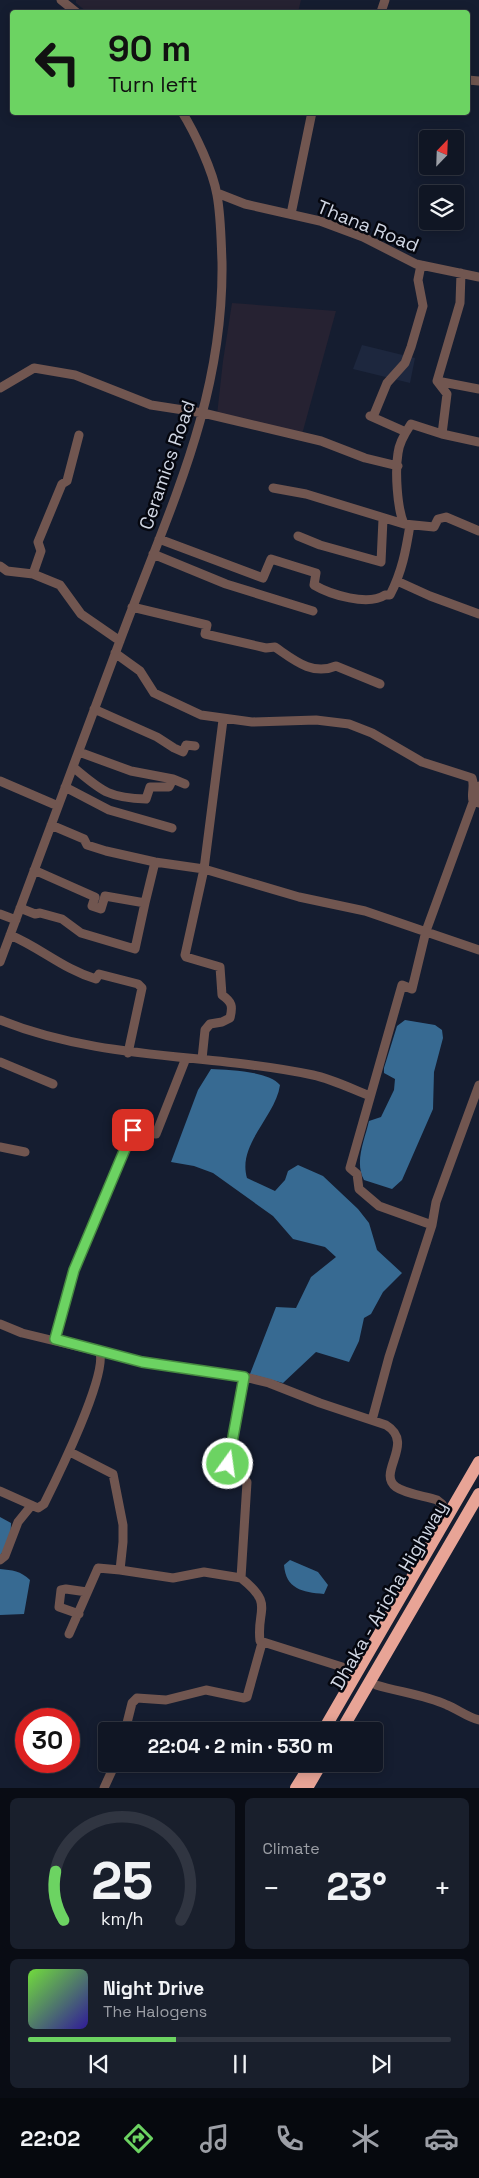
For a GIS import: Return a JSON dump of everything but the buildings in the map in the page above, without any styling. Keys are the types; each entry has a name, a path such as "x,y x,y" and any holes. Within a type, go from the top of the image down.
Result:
{"highway":[{"path":"328,1722 479,1462"},
{"name":"Dhaka - Aricha Highway","path":"336,1722 479,1477"},
{"name":"Dhaka - Aricha Highway","path":"346,1722 479,1494"},
{"path":"353,1722 469,1524 479,1512"},
{"path":"296,1788 310,1772"},
{"path":"307,1788 313,1772"}],"street":[{"path":"61,0 74,10"},
{"name":"Ceramics Road","path":"0,962 132,607 191,456 212,378 222,302 221,233 217,193 199,144 184,115"},
{"path":"290,214 311,115"},
{"name":"Thana Road","path":"217,193 245,204 320,221 363,237 404,260 479,277"},
{"path":"406,432 372,417 387,383 405,363 411,347 424,306 418,280 421,265"},
{"path":"437,381 460,304 462,273"},
{"path":"0,388 34,368 75,375 151,405 203,413 321,441 365,458 398,466"},
{"path":"437,381 479,389"},
{"path":"437,381 447,394 442,434"},
{"path":"159,539 263,578 271,559 316,573 314,585 325,591 355,598 378,599 384,594 390,595 405,561 407,524 399,513 398,454 411,424 442,434 479,442"},
{"path":"33,574 41,551 38,542 62,484 67,481 79,435"},
{"path":"273,488 306,494 383,519 407,524 434,527 438,519 446,517 479,532"},
{"path":"298,536 320,545 381,562 383,519"},
{"path":"154,554 233,586 313,611"},
{"path":"2,571 33,574 60,586 81,614 120,641"},
{"path":"397,581 479,614"},
{"path":"132,607 206,625 205,634 266,648 276,647 302,666 318,670 328,670 336,666 380,684"},
{"path":"115,653 140,671 154,693 201,715 224,720 252,722 316,720 349,724 372,733 422,762 472,778 475,785 476,802"},
{"path":"94,709 157,736 183,752 186,745 195,746"},
{"path":"202,1059 204,1030 210,1024 222,1022 230,1018 232,1008 230,1001 222,994 220,967 186,958 185,955 204,869 224,720"},
{"path":"78,752 131,771 173,779 185,784"},
{"path":"73,767 103,792 130,798 146,799 150,787 169,787 173,779"},
{"path":"0,782 58,806"},
{"path":"432,1225 379,1206 360,1189 358,1174 350,1168 402,984 412,989 426,931 476,802 479,786"},
{"path":"65,787 109,810 172,828"},
{"path":"51,825 84,839 87,844 95,848 155,862 204,869 299,897 365,911 479,950"},
{"path":"20,908 35,914 40,913 62,919 81,933 134,949 155,862"},
{"path":"34,870 94,897 92,906 101,909 105,896 145,903"},
{"path":"0,914 16,920"},
{"path":"10,935 44,951 47,957 75,973 96,979 99,974 138,984 142,988 128,1053"},
{"path":"0,1020 76,1044 128,1053 202,1059 314,1075 370,1096"},
{"path":"55,1339 74,1270 133,1130 156,1134 186,1058"},
{"path":"0,1062 53,1084"},
{"path":"372,1420 388,1357 432,1225 436,1202 479,1085"},
{"path":"0,1147 25,1152"},
{"path":"0,1324 22,1333 185,1370 244,1377 269,1383 394,1429 398,1438 391,1473 394,1486 437,1500 448,1516"},
{"path":"0,1490 31,1506 38,1508 44,1504 70,1452 102,1359 99,1350"},
{"path":"241,1578 247,1482 228,1464 244,1377"},
{"path":"70,1452 113,1474 124,1542 120,1570"},
{"path":"0,1560 5,1556 18,1522 31,1506"},
{"path":"69,1634 98,1568 173,1578 204,1572 241,1578 258,1594 264,1610 260,1637 262,1643 247,1697 206,1690 166,1700 138,1698 132,1703 127,1722"},
{"path":"79,1614 59,1607 61,1590 87,1592"},
{"path":"262,1643 358,1672"},
{"path":"376,1685 447,1705 470,1718 479,1720"},
{"path":"104,1788 111,1772"}],"shaded area":[{"path":"76,0 301,0 298,10 85,10 76,3"},
{"path":"232,303 336,311 301,438 217,415"},
{"path":"362,345 415,358 410,383 353,369"}],"water":[{"path":"405,1020 435,1025 442,1030 443,1038 434,1072 433,1109 402,1180 392,1189 364,1180 361,1173 360,1158 369,1121 381,1117 394,1090 395,1079 384,1073 384,1068 397,1026"},
{"path":"211,1069 258,1074 275,1080 280,1085 272,1108 247,1153 245,1166 247,1178 275,1191 285,1180 288,1171 298,1165 323,1176 358,1209 369,1223 377,1250 402,1273 383,1292 371,1314 364,1318 359,1341 349,1362 316,1352 283,1383 250,1374 276,1307 296,1308 311,1277 336,1257 325,1247 293,1239 273,1216 213,1173 194,1166 171,1162 198,1090"},
{"path":"0,1517 11,1523 8,1540 0,1555"},
{"path":"290,1560 318,1572 328,1585 324,1594 302,1590 292,1584 285,1573 284,1565"},
{"path":"0,1569 16,1571 30,1580 24,1614 0,1615"}],"route":[{"path":"133,1130 74,1270 55,1339 142,1362 185,1370 244,1377 238,1423 228,1464"}]}
